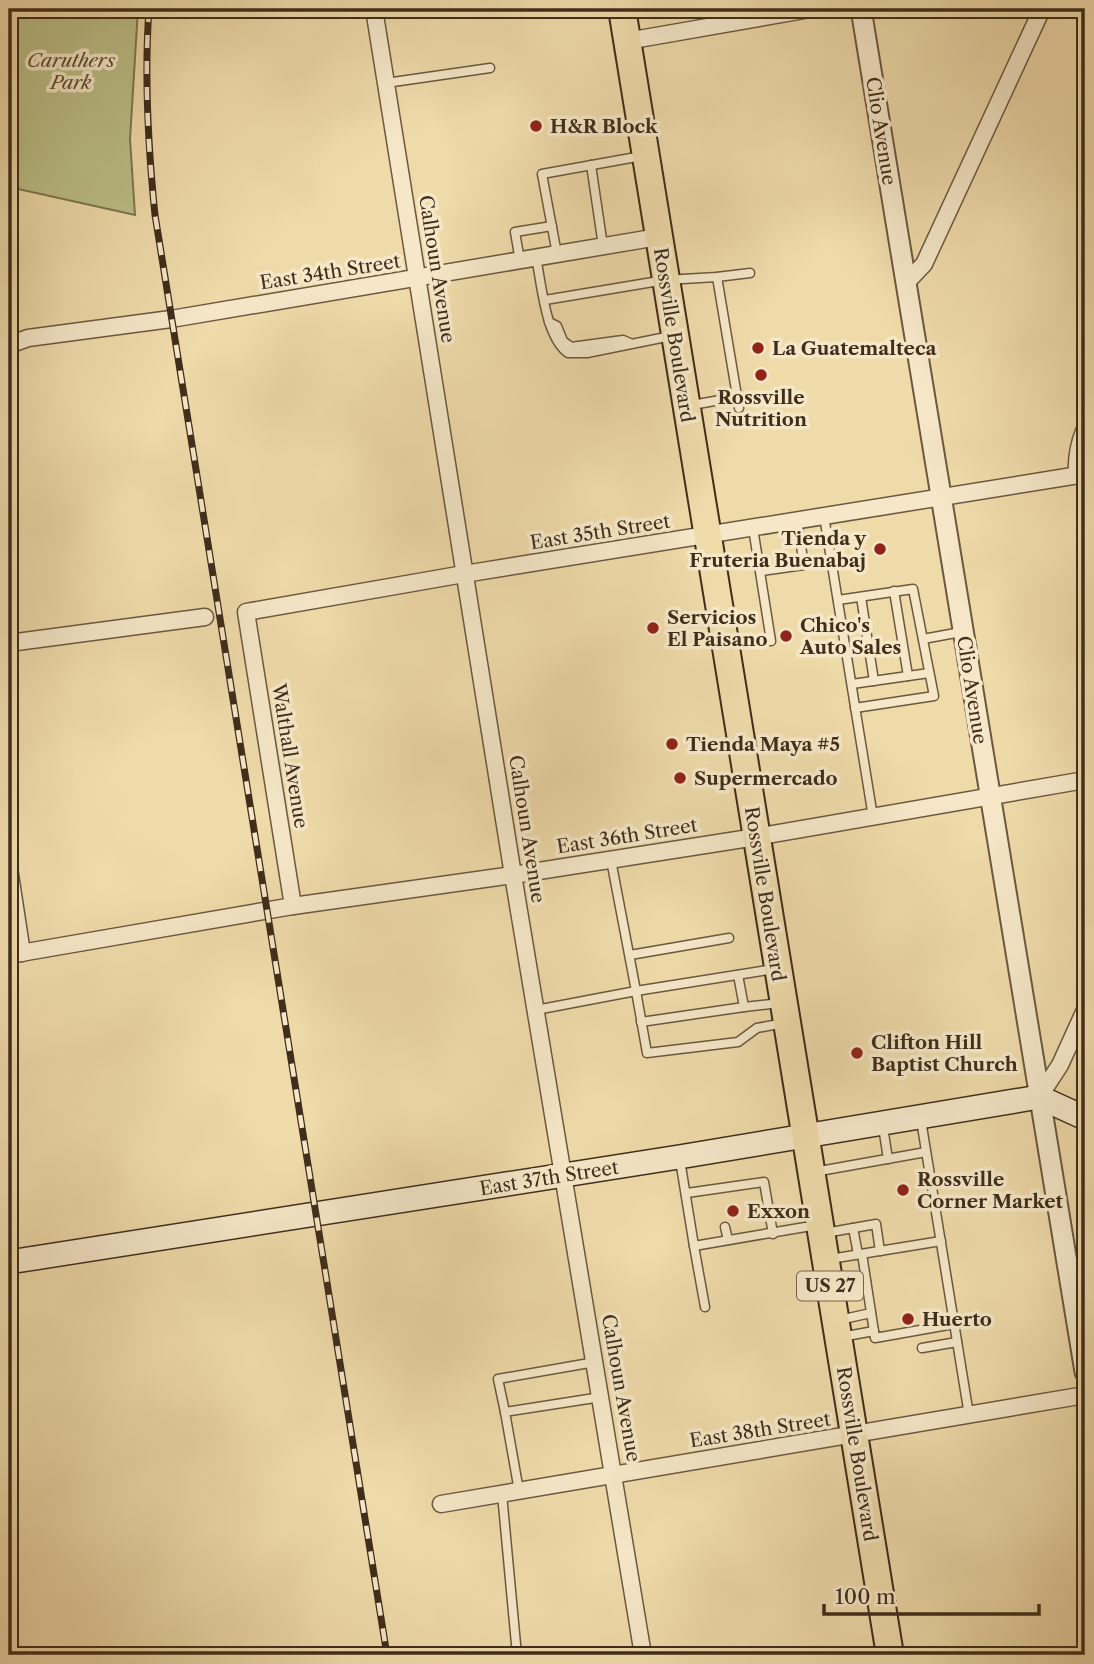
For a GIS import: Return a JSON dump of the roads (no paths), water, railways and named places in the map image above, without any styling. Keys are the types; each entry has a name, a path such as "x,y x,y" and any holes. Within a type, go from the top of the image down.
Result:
{"highway":[{"name":"Rossville Boulevard","path":"622,9 890,1655"}],"main road":[{"name":"East 37th Street","path":"9,1262 564,1176 1040,1097"},
{"path":"1040,1097 1085,1118"}],"street":[{"name":"Calhoun Avenue","path":"374,9 513,875 643,1655"},
{"path":"627,41 810,9"},
{"name":"Clio Avenue","path":"861,9 939,497 1085,1372"},
{"path":"906,283 924,264 1042,9"},
{"name":"East 34th Street","path":"9,345 28,338 170,319 658,237"},
{"path":"1081,475 1077,452 1085,429"},
{"name":"East 35th Street","path":"246,612 464,574 1081,475"},
{"name":"Walthall Avenue","path":"246,612 293,906"},
{"path":"9,643 205,617"},
{"name":"East 36th Street","path":"16,954 293,906 756,837 1085,780"},
{"path":"9,868 16,954"},
{"path":"1040,1097 1060,1065 1085,1010"},
{"name":"East 38th Street","path":"441,1504 1085,1395"}],"lane":[{"path":"386,83 490,68"},
{"path":"557,254 542,174 645,155"},
{"path":"590,165 603,246"},
{"path":"552,226 514,232 545,300 558,345 568,353 587,353 674,335"},
{"path":"545,300 665,280 750,272"},
{"path":"717,277 739,408"},
{"path":"685,406 737,397"},
{"path":"824,516 873,817"},
{"path":"761,571 804,565 797,521"},
{"path":"753,528 771,641"},
{"path":"838,600 913,589 934,696 855,708"},
{"path":"894,591 908,676"},
{"path":"860,597 874,681"},
{"path":"923,639 962,632"},
{"path":"852,684 929,673"},
{"path":"611,860 631,955 647,1054 738,1042 785,1012"},
{"path":"631,955 729,938"},
{"path":"536,1010 778,968"},
{"path":"738,975 744,1007"},
{"path":"641,1022 744,1007 785,1012"},
{"path":"920,1117 969,1415"},
{"path":"882,1124 888,1159"},
{"path":"811,1173 926,1152"},
{"path":"679,1157 705,1307"},
{"path":"687,1193 718,1193 764,1182 773,1234"},
{"path":"746,1224 749,1236"},
{"path":"822,1239 853,1228 876,1224 880,1251"},
{"path":"725,1227 728,1240"},
{"path":"853,1228 866,1281 875,1338 954,1324"},
{"path":"694,1245 773,1234 822,1239 860,1254 941,1241"},
{"path":"830,1287 866,1281"},
{"path":"837,1329 871,1313"},
{"path":"837,1329 874,1331"},
{"path":"922,1348 957,1342"},
{"path":"519,1491 498,1378 595,1362"},
{"path":"505,1412 601,1397"},
{"path":"502,1494 517,1655"}],"railway":[{"path":"149,9 148,112 155,215 387,1655"}],"place":[{"name":"H&R Block","path":"536,126"},
{"name":"La Guatemalteca","path":"758,348"},
{"name":"Rossville Nutrition","path":"761,375"},
{"name":"Tienda y Fruteria Buenabaj","path":"880,549"},
{"name":"Servicios El Paisano","path":"653,628"},
{"name":"Chico's Auto Sales","path":"786,636"},
{"name":"Tienda Maya #5","path":"672,744"},
{"name":"Supermercado","path":"680,778"},
{"name":"Clifton Hill Baptist Church","path":"857,1053"},
{"name":"Rossville Corner Market","path":"903,1190"},
{"name":"Exxon","path":"733,1211"},
{"name":"Huerto","path":"908,1319"}],"park label":[{"name":"Caruthers Park","path":"71,71"}]}
